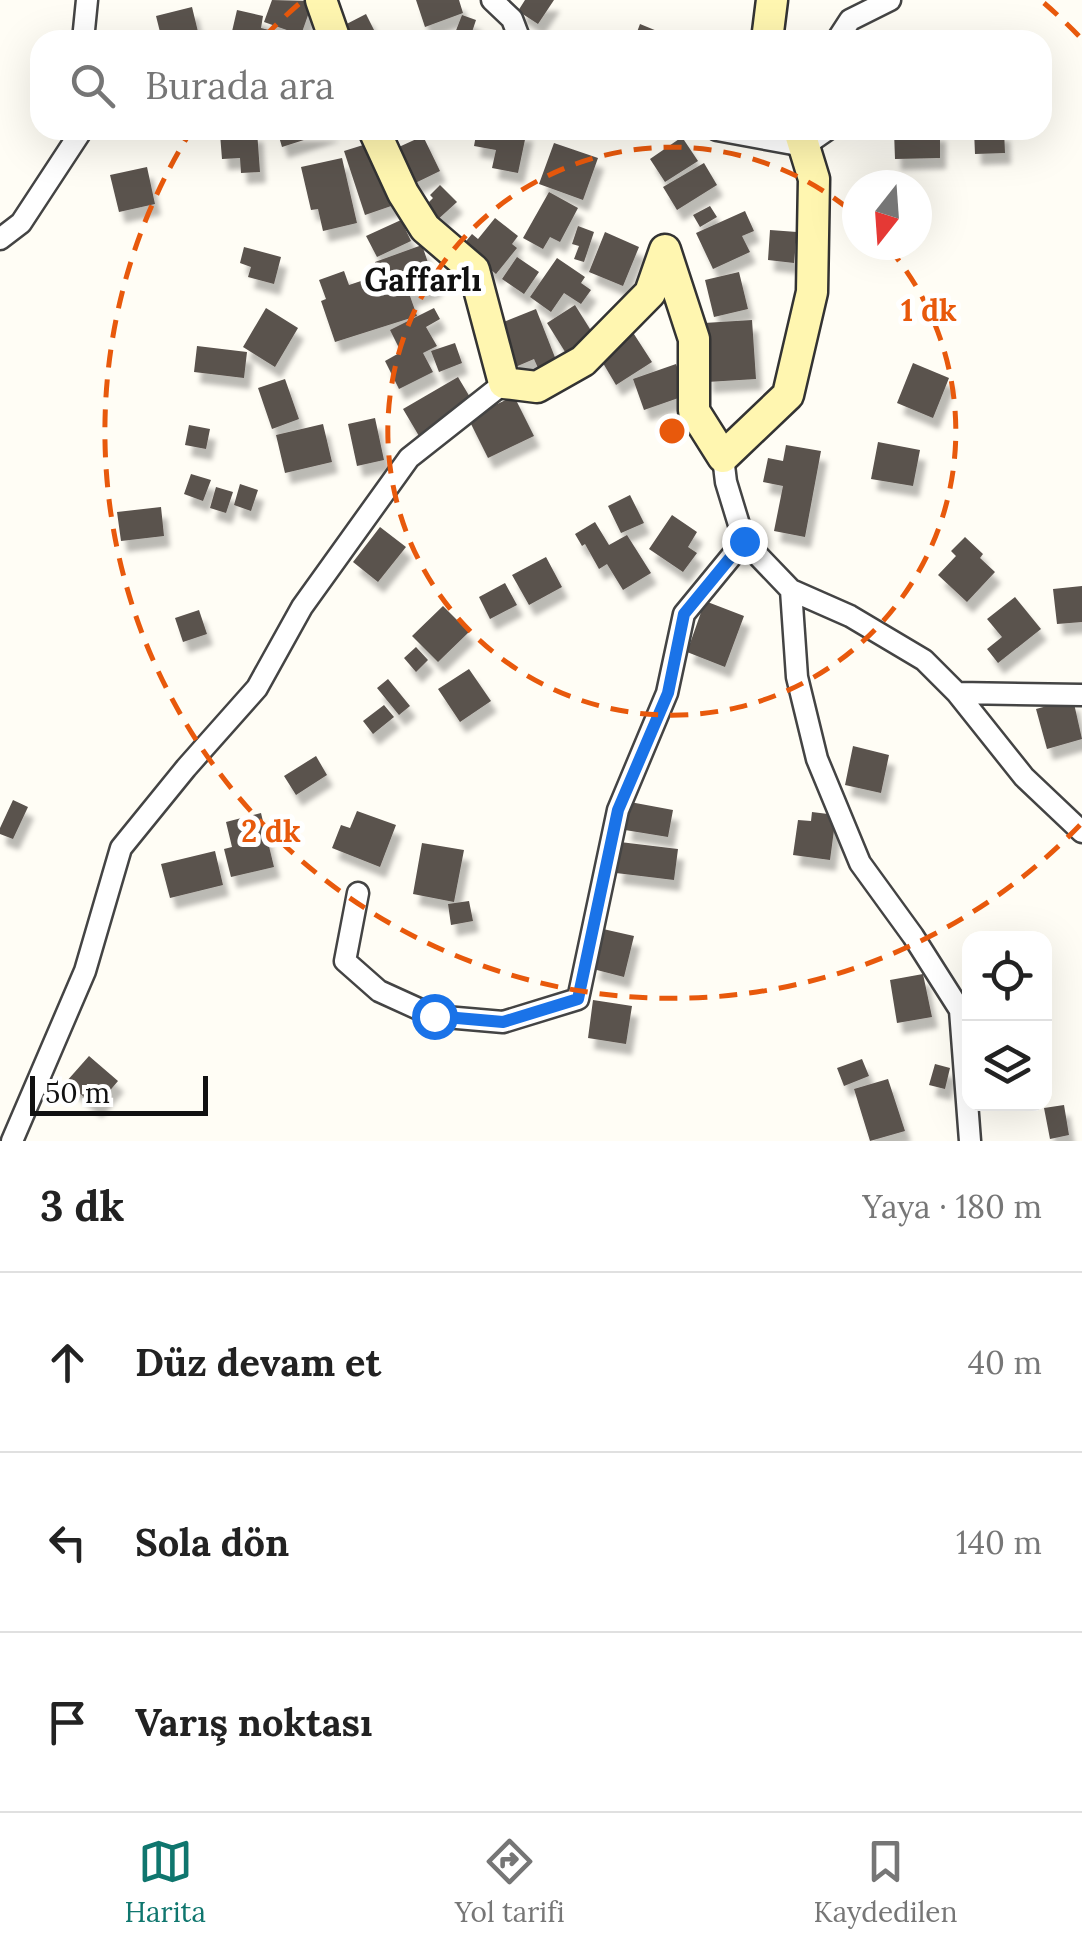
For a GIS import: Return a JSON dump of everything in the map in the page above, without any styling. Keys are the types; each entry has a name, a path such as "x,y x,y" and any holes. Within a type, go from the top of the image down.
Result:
{"street":[{"path":"84,30 87,0"},
{"path":"321,0 331,30"},
{"path":"492,0 512,19 516,30"},
{"path":"768,30 772,0"},
{"path":"844,30 850,20 890,0"},
{"path":"0,239 21,223 75,140"},
{"path":"379,140 403,193 425,228 474,270 504,384"},
{"path":"722,457 788,395 812,292 814,179 810,140"},
{"path":"12,1141 86,970 121,848 257,688 302,606 409,458 504,384 537,387 583,361 650,293 665,250 694,339 694,410 722,457 744,541 790,590 850,616 924,660 957,693 1024,777 1082,832"},
{"path":"358,893 346,961 378,991 434,1016 503,1022 578,999 618,810 668,693 684,614 744,541"},
{"path":"790,590 797,677 817,759 860,863 960,1010 970,1141"},
{"path":"957,693 1082,696"}],"building":[{"path":"272,0 313,1 303,30 287,30 264,22"},
{"path":"416,0 459,0 463,13 425,27"},
{"path":"525,0 554,0 538,24 518,11"},
{"path":"192,7 198,30 160,30 156,16"},
{"path":"237,10 263,16 261,28 269,30 232,30"},
{"path":"366,14 374,30 335,30"},
{"path":"462,15 476,20 473,30 456,30"},
{"path":"220,140 258,140 260,172 241,173 240,158 222,159"},
{"path":"280,140 304,140 282,147"},
{"path":"414,140 425,140 440,171 407,187 390,151"},
{"path":"475,140 525,140 518,173 492,168 496,150 474,146"},
{"path":"678,140 684,140 698,161 665,182 650,159"},
{"path":"894,140 940,140 940,158 895,159"},
{"path":"974,140 1004,140 1005,153 975,154"},
{"path":"376,141 397,204 365,215 344,151"},
{"path":"554,143 598,158 583,200 539,184"},
{"path":"342,158 357,223 323,231 318,209 311,210 301,167"},
{"path":"704,163 717,185 677,210 663,187"},
{"path":"147,167 155,204 119,212 110,175"},
{"path":"440,185 457,202 435,222 422,209"},
{"path":"549,192 578,208 560,242 550,237 543,249 523,238"},
{"path":"710,206 717,217 700,227 693,215"},
{"path":"745,211 754,231 742,236 750,252 713,269 696,233"},
{"path":"495,218 518,236 512,244 517,248 496,274 462,246 472,234 478,239"},
{"path":"401,220 411,241 377,257 366,236"},
{"path":"578,226 594,232 584,262 574,259 579,246 572,244"},
{"path":"770,230 797,232 794,263 768,260"},
{"path":"605,232 639,247 623,286 589,272"},
{"path":"422,245 436,286 410,296 417,316 335,342 321,301 326,299 319,280 344,271 349,285 379,275 375,262"},
{"path":"244,247 281,257 274,284 248,277 251,267 240,263"},
{"path":"517,257 539,272 524,294 502,279"},
{"path":"557,258 585,277 581,283 591,290 581,304 564,293 551,312 530,297"},
{"path":"739,272 748,309 714,317 705,280"},
{"path":"575,305 595,337 567,355 547,323"},
{"path":"266,308 298,328 275,367 243,347"},
{"path":"434,308 440,319 426,327 437,346 423,353 433,372 399,389 385,361 401,352 390,330"},
{"path":"536,309 556,360 538,368 534,359 513,368 496,325"},
{"path":"752,320 756,379 707,382 704,323"},
{"path":"632,331 652,362 616,385 597,353"},
{"path":"455,343 462,363 439,372 431,351"},
{"path":"197,346 247,352 244,378 194,372"},
{"path":"913,363 949,378 933,418 897,403"},
{"path":"676,364 687,395 644,410 633,379"},
{"path":"458,377 474,404 419,436 403,409"},
{"path":"285,379 299,419 272,429 258,388"},
{"path":"514,396 534,436 488,458 468,418"},
{"path":"375,418 384,460 357,466 348,424"},
{"path":"323,424 332,462 285,473 276,435"},
{"path":"189,425 210,429 206,449 185,445"},
{"path":"878,442 920,450 913,486 871,479"},
{"path":"786,445 821,451 805,537 774,531 783,486 763,482 768,458 783,461"},
{"path":"191,474 211,480 203,501 184,494"},
{"path":"240,484 258,490 251,511 234,505"},
{"path":"216,487 233,492 226,513 210,508"},
{"path":"630,495 644,523 621,533 608,506"},
{"path":"161,507 164,536 121,541 117,512"},
{"path":"672,515 697,532 688,547 697,553 683,572 649,549"},
{"path":"595,522 609,545 627,535 651,573 623,590 607,564 599,569 575,534"},
{"path":"380,527 406,547 378,582 353,562"},
{"path":"965,537 995,572 967,602 938,575 956,556 951,551"},
{"path":"546,557 562,587 529,605 512,575"},
{"path":"505,583 517,605 490,619 479,597"},
{"path":"1082,586 1082,622 1057,624 1053,589"},
{"path":"1015,597 1041,629 998,663 987,649 1002,637 987,619"},
{"path":"705,601 744,616 725,667 687,652"},
{"path":"443,606 469,632 438,662 412,636"},
{"path":"199,610 207,634 183,642 175,618"},
{"path":"416,647 428,660 416,672 404,658"},
{"path":"469,669 491,701 460,722 438,689"},
{"path":"388,679 410,706 399,715 377,688"},
{"path":"1073,699 1082,739 1047,749 1036,709"},
{"path":"384,705 394,717 373,734 363,721"},
{"path":"853,746 889,755 881,793 845,785"},
{"path":"316,756 327,775 296,795 284,776"},
{"path":"13,800 28,807 13,839 0,834 0,828"},
{"path":"630,802 673,810 668,837 625,830"},
{"path":"357,811 396,825 380,867 332,848 341,825 350,828"},
{"path":"812,812 836,815 830,860 793,855 798,820 811,821"},
{"path":"261,813 274,867 231,877 224,849 232,847 226,822"},
{"path":"620,842 678,849 674,880 616,873"},
{"path":"422,843 464,850 454,902 413,894"},
{"path":"215,851 223,885 170,898 161,864"},
{"path":"469,901 473,921 451,925 448,904"},
{"path":"603,929 634,936 624,977 593,969"},
{"path":"923,974 932,1017 897,1023 890,980"},
{"path":"593,1000 632,1006 626,1044 588,1038"},
{"path":"89,1056 118,1081 96,1107 66,1082"},
{"path":"862,1059 869,1076 844,1086 837,1068"},
{"path":"935,1064 950,1068 945,1089 929,1085"},
{"path":"888,1079 905,1131 870,1141 854,1089"},
{"path":"1064,1105 1069,1135 1050,1139 1045,1111 1052,1111 1052,1107"}],"district":[{"name":"Gaffarlı","path":"423,280"}],"route":[{"path":"434,1016 503,1022 578,999 618,810 668,693 684,614 744,541"}]}
